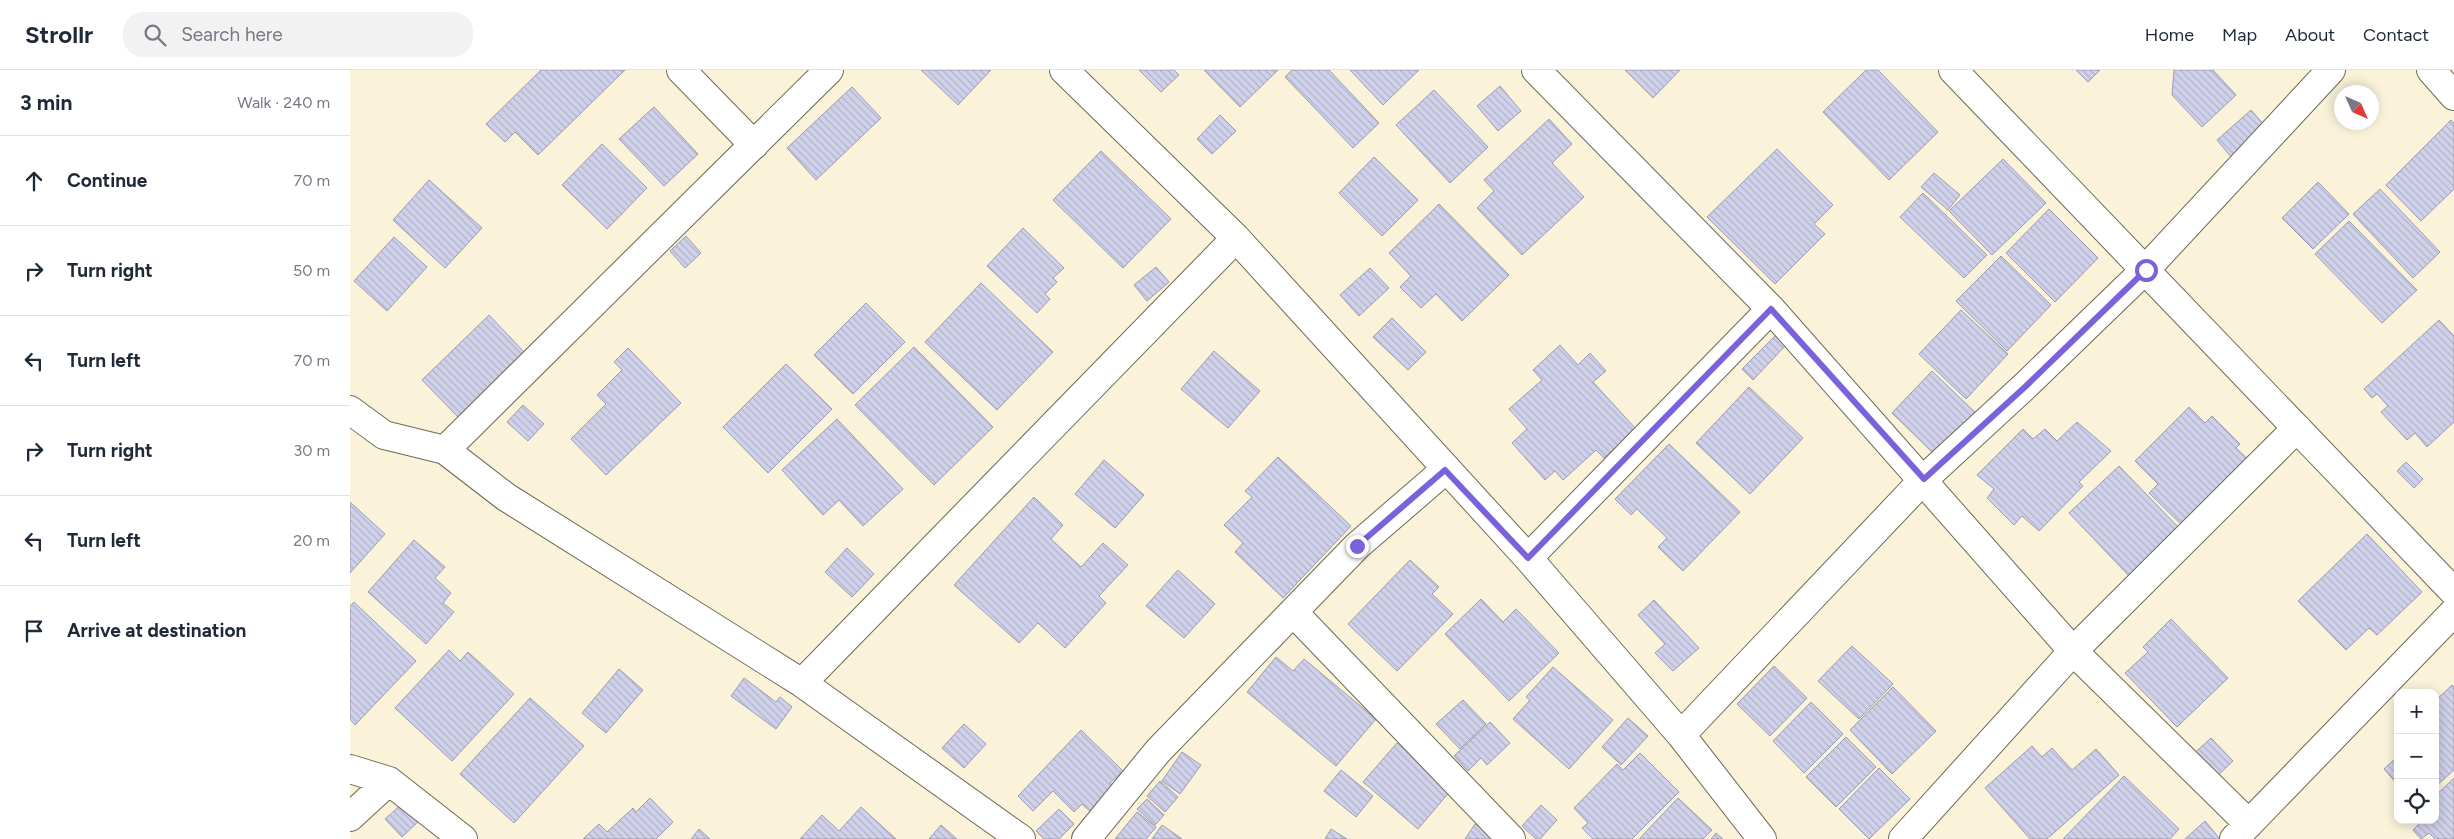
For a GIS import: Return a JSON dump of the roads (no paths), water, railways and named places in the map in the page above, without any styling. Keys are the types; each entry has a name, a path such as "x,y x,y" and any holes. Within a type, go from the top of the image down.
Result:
{"street":[{"path":"681,70 754,145"},
{"path":"445,450 829,70"},
{"path":"1064,70 1236,238 1445,470 1528,558 1681,735 1762,839"},
{"path":"1536,70 1771,309 1924,479 2073,651 2241,832 2454,612"},
{"path":"1953,70 2454,592"},
{"path":"1681,735 1924,479 2026,386 2146,270 2331,70"},
{"path":"2431,70 2454,96"},
{"path":"802,683 1236,238"},
{"path":"1528,558 1771,309"},
{"path":"350,410 384,435 445,450 506,497 802,683 1020,839"},
{"path":"1902,839 2073,651 2297,428"},
{"path":"1086,839 1158,750 1357,546 1445,470"},
{"path":"1293,612 1511,839"},
{"path":"350,769 389,781 463,839"},
{"path":"350,817 389,781"}]}
